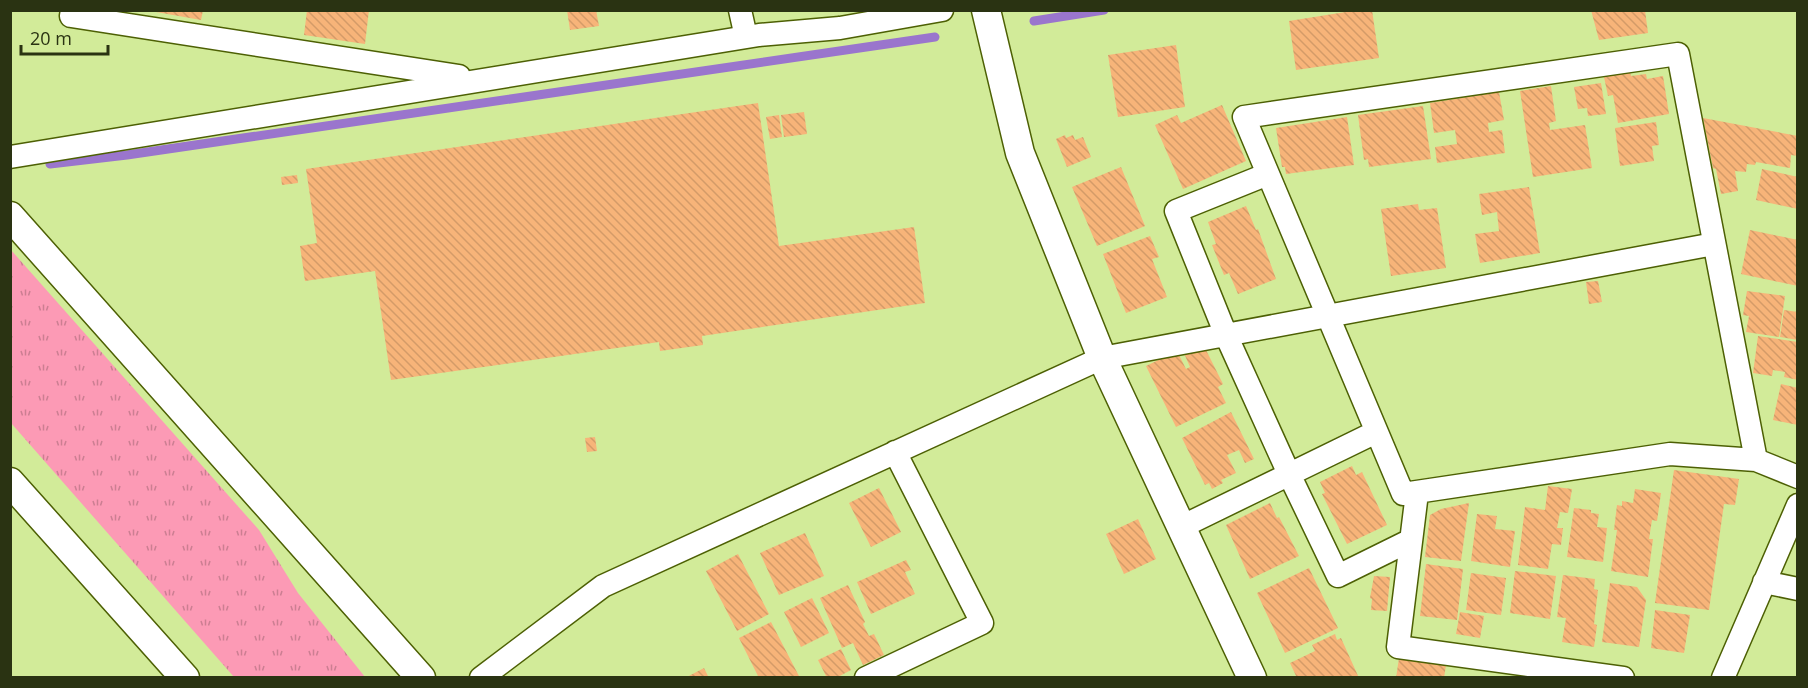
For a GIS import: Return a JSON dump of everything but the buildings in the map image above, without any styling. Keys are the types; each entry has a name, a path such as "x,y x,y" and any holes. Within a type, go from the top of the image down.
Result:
{"street":[{"path":"72,10 71,16 481,79"},
{"path":"740,10 746,37"},
{"path":"10,157 746,37 840,27 942,10"},
{"path":"986,10 1020,153 1102,358 1252,678"},
{"path":"1756,460 1678,54 1244,117 1403,495 1670,454 1756,460 1797,477"},
{"path":"1268,174 1176,211 1226,335 1338,576 1411,540"},
{"path":"10,216 421,678"},
{"path":"482,678 603,586 1102,358 1714,244"},
{"path":"1181,527 1376,432"},
{"path":"866,678 982,623 895,452"},
{"path":"10,482 185,678"},
{"path":"1418,493 1398,647 1623,678"},
{"path":"1723,678 1797,505"},
{"path":"1764,582 1797,589"}],"green space":[{"path":"11,250 259,530 298,593 365,677 234,677 11,423"}],"waterway":[{"path":"1034,21 1104,10"},
{"path":"50,164 127,155 935,37"}]}
